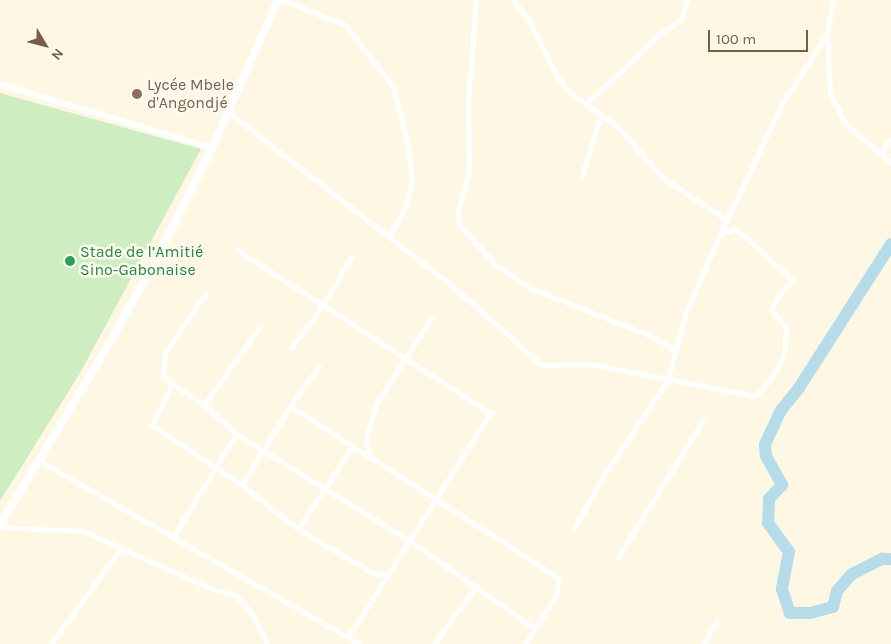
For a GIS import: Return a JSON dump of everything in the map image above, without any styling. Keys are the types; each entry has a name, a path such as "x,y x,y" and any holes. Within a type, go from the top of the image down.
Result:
{"main road":[{"path":"0,526 40,461 155,262 212,148 278,0"}],"street":[{"path":"284,0 345,25 393,86 408,144 412,183 403,212 389,236"},
{"path":"476,0 468,102 469,170 458,210 459,225 497,266 513,279 651,336 675,350"},
{"path":"512,0 527,17 562,84 627,136 663,178 727,220"},
{"path":"586,104 660,34 681,20 687,0"},
{"path":"833,0 827,34 833,99 845,122 891,163"},
{"path":"574,528 603,477 668,380 686,312 720,234 783,102 827,34"},
{"path":"0,84 212,148"},
{"path":"228,112 450,284 542,365 590,364 756,396 771,379 784,355 786,328 771,309 781,292 794,281 735,228 720,234"},
{"path":"580,178 601,115"},
{"path":"880,153 891,139"},
{"path":"237,250 323,305 405,361 490,413 348,638"},
{"path":"291,348 323,305 352,257"},
{"path":"206,294 165,353 163,375 172,384 204,405 236,434 262,452 410,541 534,628"},
{"path":"368,456 366,439 376,404 432,317"},
{"path":"204,405 259,328"},
{"path":"242,485 290,406 319,366"},
{"path":"172,384 152,425 242,485 298,529 374,573 388,576"},
{"path":"290,406 559,578 556,596 525,644"},
{"path":"618,556 704,419"},
{"path":"173,538 214,467 236,434"},
{"path":"298,529 353,446"},
{"path":"40,461 359,644"},
{"path":"0,526 82,531 241,600 266,638 267,644"},
{"path":"51,644 121,548"},
{"path":"434,644 476,586"},
{"path":"703,644 718,621"}],"green space":[{"name":"Stade de l’Amitié Sino-Gabonaise","path":"0,93 201,149 80,373 0,501"}],"waterway":[{"path":"891,244 799,388 781,410 765,445 766,456 782,485 769,499 768,523 789,552 782,589 790,613 810,613 833,607 837,591 852,574 882,559 891,559"}],"place":[{"name":"Lycée Mbele d'Angondjé","path":"137,94"},
{"name":"Stade de l’Amitié Sino-Gabonaise","path":"70,261"}]}
